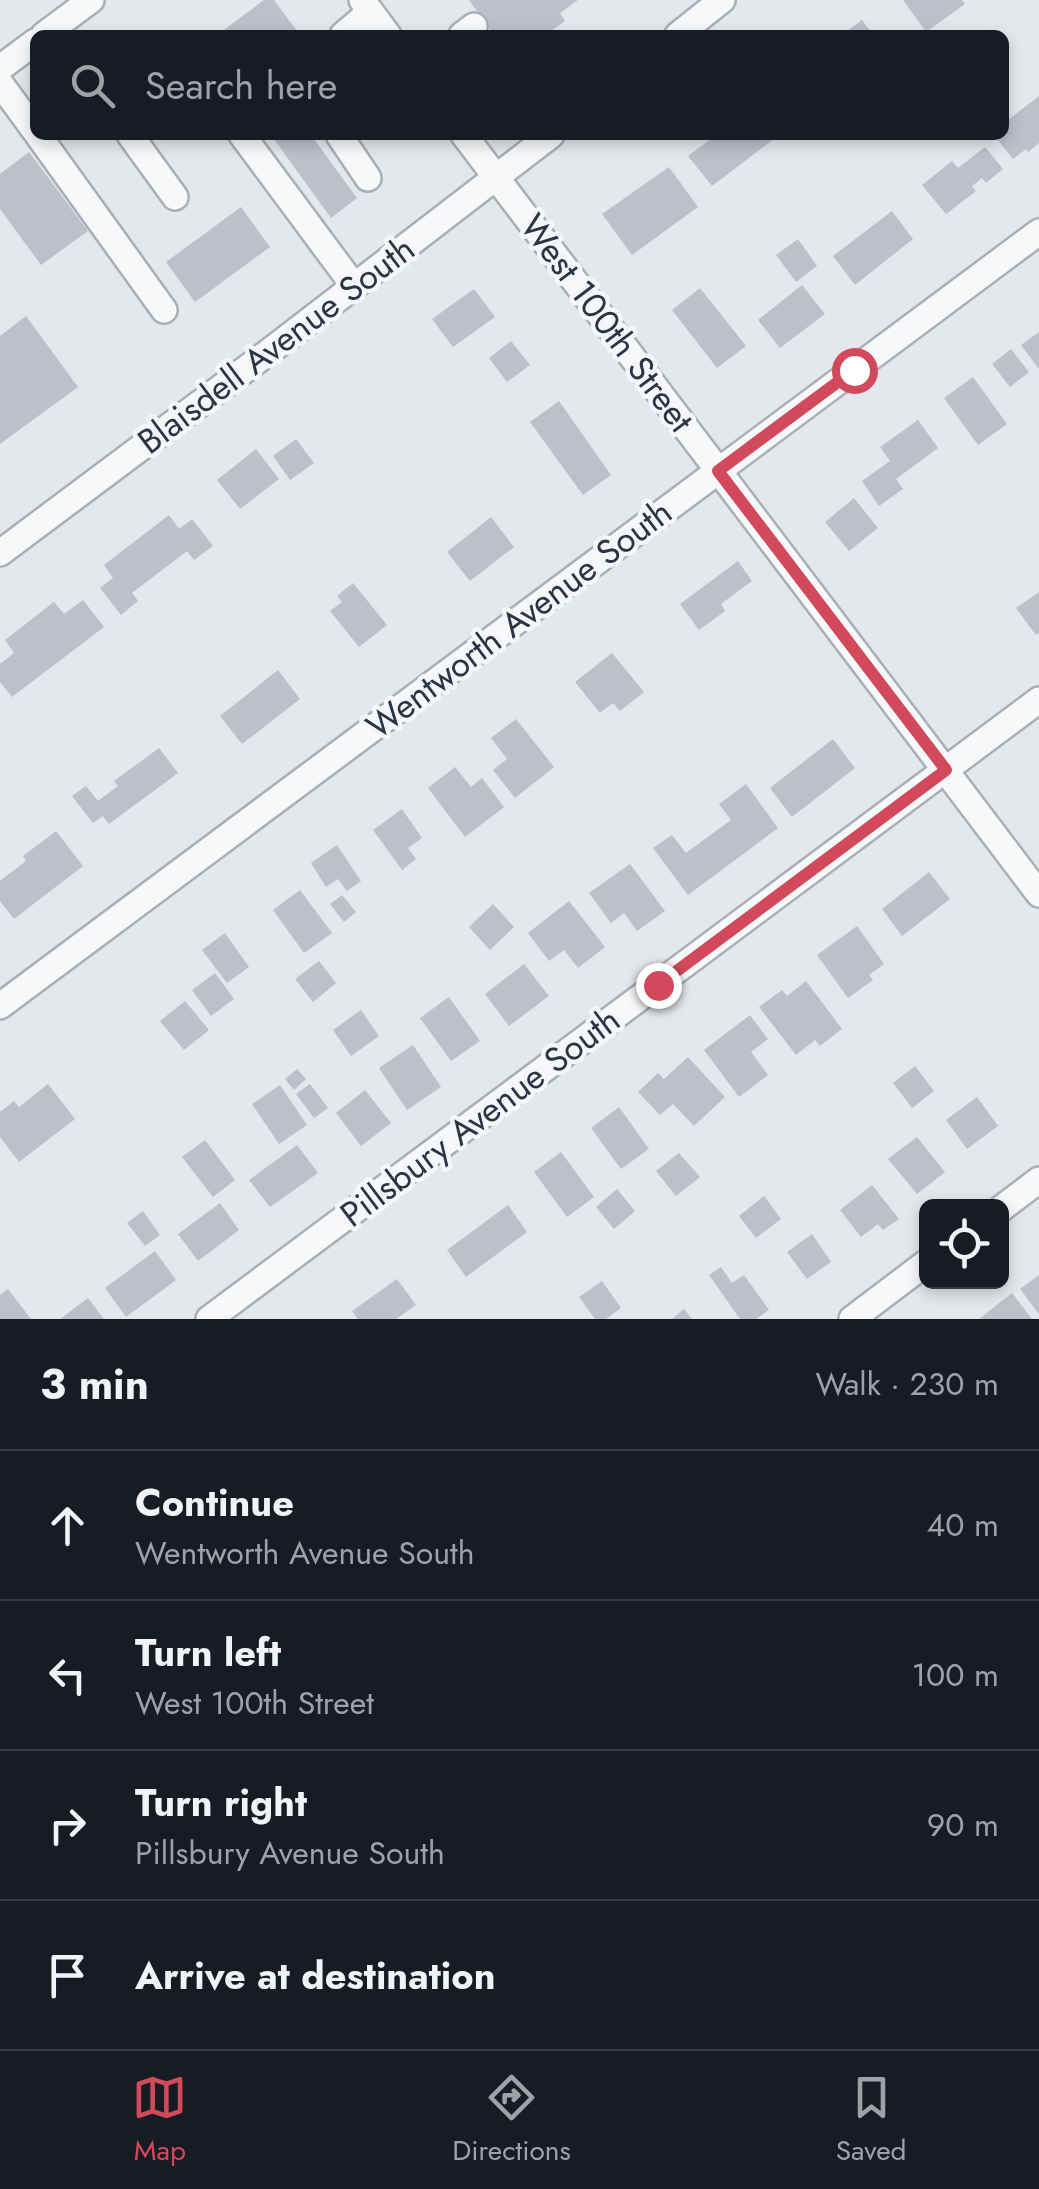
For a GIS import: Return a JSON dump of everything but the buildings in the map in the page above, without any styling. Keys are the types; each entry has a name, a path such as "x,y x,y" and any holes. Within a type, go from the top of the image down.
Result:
{"street":[{"path":"52,30 91,0"},
{"path":"684,30 722,0"},
{"path":"346,30 366,6 384,30"},
{"path":"0,68 30,46"},
{"path":"0,83 30,125"},
{"path":"41,140 164,310"},
{"path":"134,140 175,197"},
{"path":"246,140 354,286"},
{"path":"342,140 368,178"},
{"name":"West 100th Street","path":"468,140 1039,894"},
{"name":"Blaisdell Avenue South","path":"0,553 545,140"},
{"name":"Wentworth Avenue South","path":"0,1006 1039,232"},
{"name":"Pillsbury Avenue South","path":"209,1319 1039,700"},
{"path":"1009,1203 1039,1180"},
{"path":"852,1319 919,1268"}],"route":[{"path":"658,985 946,770 718,471 854,370"}]}
